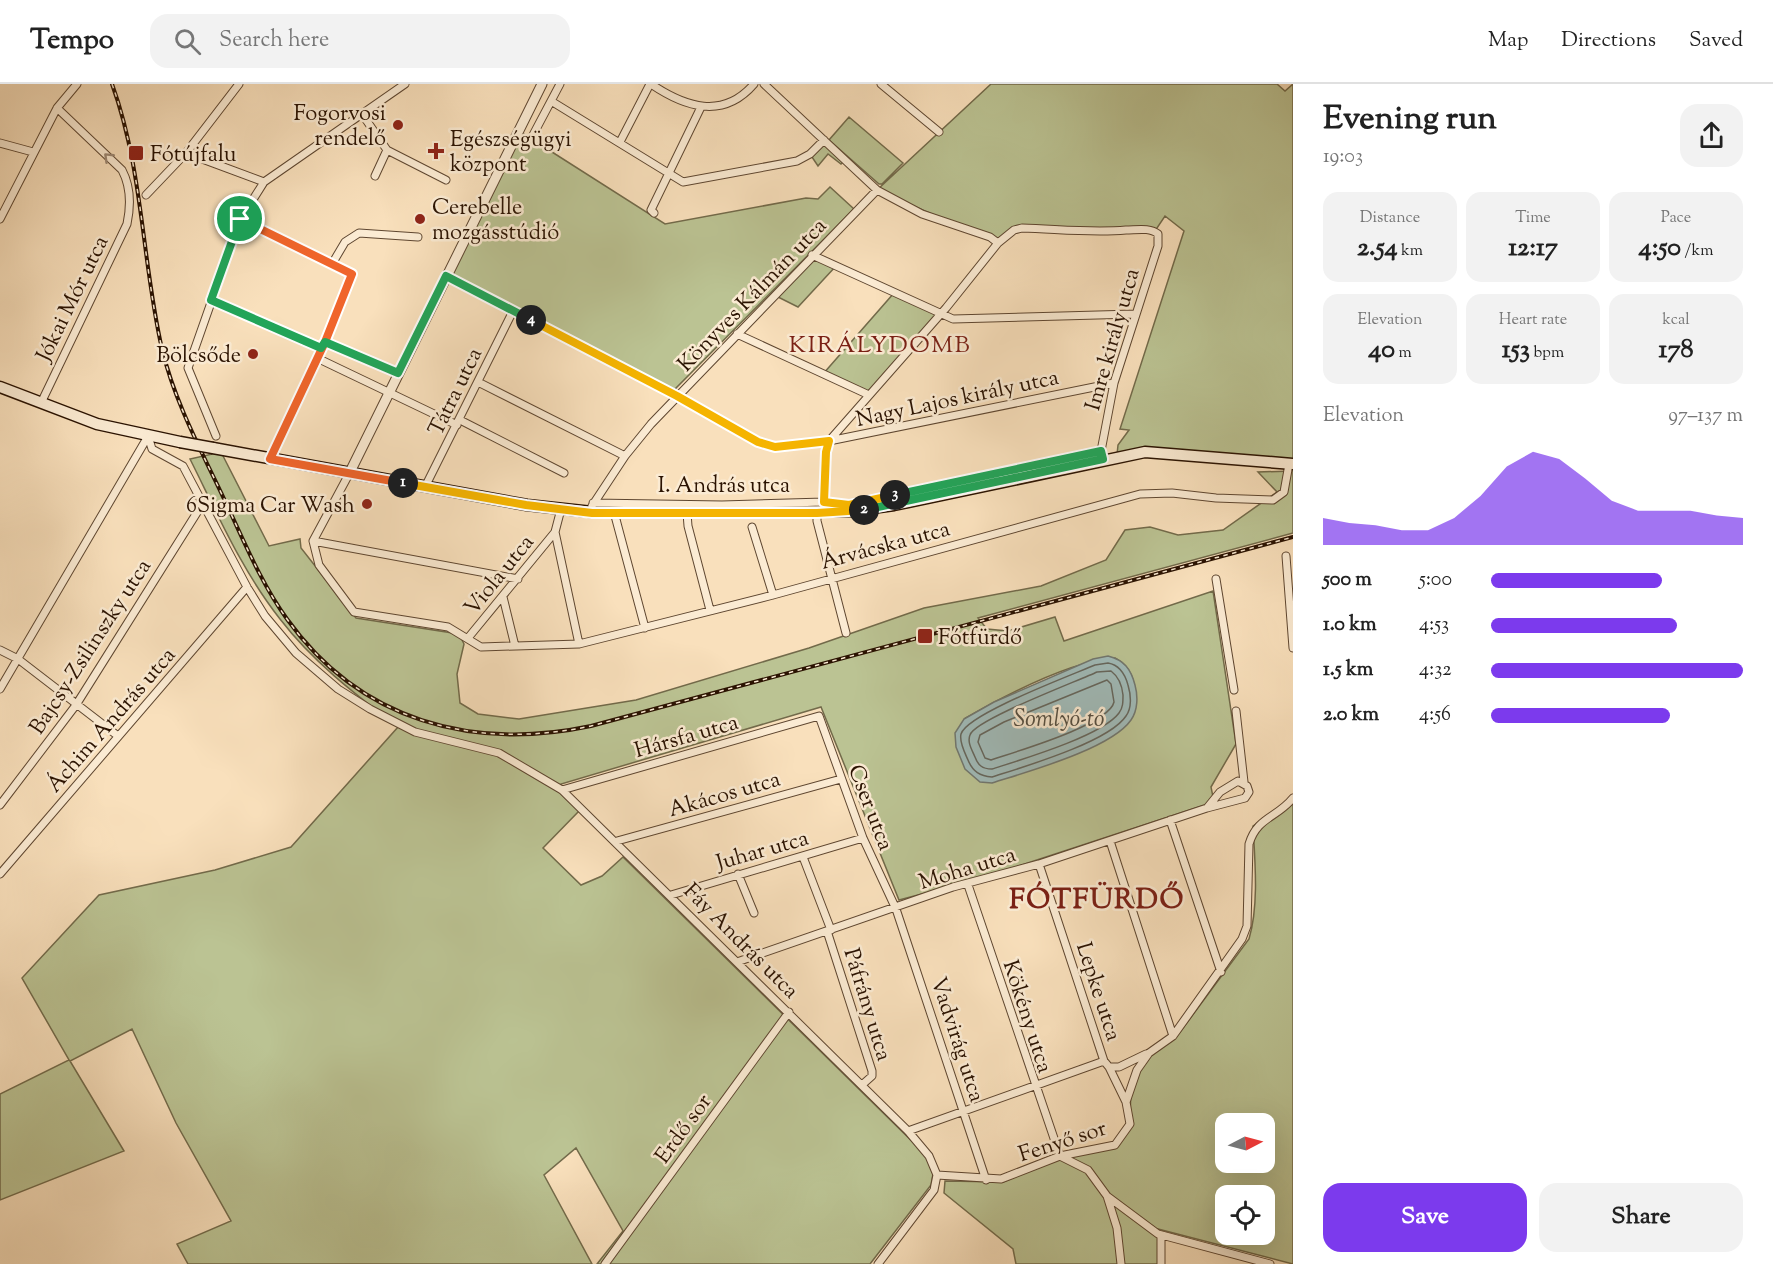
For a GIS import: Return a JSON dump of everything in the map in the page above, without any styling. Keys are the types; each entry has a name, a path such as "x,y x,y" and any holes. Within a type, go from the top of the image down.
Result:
{"main road":[{"path":"0,387 97,423 148,436 425,487 561,509 593,508"},
{"path":"1102,455 1163,451 1291,464"},
{"name":"I. András utca","path":"593,508 614,512 817,513 894,505 1102,455"}],"street":[{"path":"0,219 57,108 77,84"},
{"path":"146,195 186,153 239,84"},
{"path":"216,436 188,368 240,219 264,182 405,84"},
{"path":"518,579 313,541 349,474 542,84"},
{"path":"533,135 560,84"},
{"path":"621,142 651,84 670,97 701,107 718,108 733,102 754,84"},
{"path":"764,84 877,190 905,207 990,237 998,243 940,314 829,441 826,452 824,502"},
{"path":"881,84 939,132"},
{"path":"551,101 621,142 682,182 797,161 810,154 824,140"},
{"path":"654,213 651,210 701,107"},
{"name":"Jókai Mór utca","path":"41,403 127,224 130,208 127,179 122,170 57,108"},
{"path":"362,114 387,150 446,180"},
{"path":"0,143 33,152"},
{"path":"375,176 387,150"},
{"path":"186,153 264,182"},
{"name":"Könyves Kálmán utca","path":"593,508 625,456 677,396 877,190"},
{"path":"240,219 352,274 323,345 270,459"},
{"name":"Imre király utca","path":"998,243 1008,234 1022,228 1089,234 1155,231 1158,234 1158,246 1134,314 1114,383 1102,455"},
{"path":"332,264 345,242 360,233 418,237"},
{"path":"812,255 953,319 1134,314"},
{"name":"Nagy Lajos király utca","path":"446,276 677,396 758,442 775,447 829,441 1114,383"},
{"path":"211,300 398,373"},
{"name":"Tátra utca","path":"425,487 513,311"},
{"path":"737,334 869,396"},
{"path":"317,358 564,473"},
{"path":"478,382 625,456"},
{"path":"0,689 141,452 148,436"},
{"name":"Fáy András utca","path":"148,436 152,449 183,466 247,587 265,616 296,653 338,689 370,709 416,732 499,753 562,789 908,1131 929,1156 937,1176"},
{"name":"I. András utca","path":"593,508 824,502 849,505 1102,455"},
{"name":"Árvácska utca","path":"313,541 319,565 354,612 448,627 481,646 579,644 772,595 1140,494 1172,493 1216,498 1273,500 1284,492 1291,464"},
{"name":"Bajcsy-Zsilinszky utca","path":"0,805 76,705 203,503"},
{"path":"561,509 555,532 579,644"},
{"path":"614,512 645,628"},
{"path":"687,513 688,526 710,610"},
{"path":"817,513 846,633"},
{"path":"752,527 772,595"},
{"name":"Viola utca","path":"468,639 555,532"},
{"path":"1286,556 1293,648"},
{"path":"1216,579 1234,690"},
{"name":"Áchim András utca","path":"0,874 247,587"},
{"path":"503,597 515,646"},
{"path":"0,650 18,659 76,705 97,717 118,736"},
{"path":"1236,711 1244,782"},
{"name":"Cser utca","path":"819,716 863,837 896,909"},
{"name":"Hársfa utca","path":"562,789 819,716"},
{"name":"Akácos utca","path":"617,841 841,779"},
{"name":"Moha utca","path":"737,962 896,909 953,887 968,885 1038,864 1207,808 1245,798 1249,792 1244,782 1228,786 1207,808"},
{"name":"Fenyő sor","path":"937,1176 1001,1179 1059,1156 1115,1145 1130,1124 1126,1102 1137,1070 1149,1053 1173,1036 1221,972 1242,939 1246,926 1249,844 1252,833 1258,825 1293,798"},
{"path":"1170,820 1221,972"},
{"name":"Juhar utca","path":"671,895 863,837"},
{"path":"1110,841 1173,1036"},
{"path":"803,856 829,931"},
{"name":"Lepke utca","path":"1038,864 1106,1064 1126,1102"},
{"path":"738,874 754,913"},
{"name":"Kökény utca","path":"968,885 1059,1156"},
{"name":"Vadvirág utca","path":"896,909 986,1180"},
{"name":"Páfrány utca","path":"829,931 872,1071 872,1076 862,1084"},
{"name":"Erdő sor","path":"605,1264 789,1012"},
{"path":"908,1131 1033,1084 1106,1064 1119,1067 1149,1053"},
{"path":"1059,1156 1088,1170 1107,1196 1118,1228 1121,1264"},
{"path":"878,1264 934,1190 937,1176"},
{"path":"1107,1196 1161,1235 1270,1264"},
{"path":"1161,1235 1161,1264"}],"green space":[{"path":"991,84 1277,84 1285,91 1293,84 1293,461 1117,455 1118,445 1129,430 1120,429 1184,231 1165,216 1155,231 1022,228 998,243 877,190"},
{"path":"849,117 903,163 882,184 879,184 829,140"},
{"path":"519,131 665,224 806,198 818,199 830,187 854,209 674,390 452,275"},
{"path":"824,140 846,159 841,164 828,154 818,166 810,154"},
{"path":"812,255 836,266 798,307 774,295"},
{"path":"894,293 940,315 869,395 823,374"},
{"path":"221,452 269,546 300,539 301,548 356,618 459,634 464,644 457,674 460,703 478,714 519,719 636,700 809,648 924,608 1041,586 1106,560 1125,530 1150,527 1178,535 1223,530 1277,492 1258,472 1293,471 1293,533 978,618 987,629 1008,631 1055,617 1064,641 1213,591 1236,744 1211,787 1214,802 979,879 899,900 821,707 561,784 560,793 579,811 543,848 581,885 602,876 623,857 927,1156 933,1174 931,1185 870,1264 597,1264 623,1231 576,1148 544,1175 592,1264 188,1264 177,1244 231,1221 176,1123 132,1029 70,1061 124,1151 0,1200 0,1094 69,1060 22,978 99,895 215,870 291,847 398,727 350,690 320,663 293,635 266,601 220,521 190,459","holes":["1115,658 1121,662 1132,677 1136,702 964,719 1017,690 1058,673 1097,661"]},
{"path":"1293,798 1293,1264 1220,1245 1275,1245 1275,1185 1215,1185 1215,1244 1158,1229 1158,1264 1016,1264 1013,1249 944,1193 945,1181 1003,1182 1070,1154 1114,1144 1130,1118 1131,1088 1149,1057 1180,1032 1249,939 1254,912 1253,826"}],"water":[{"name":"Somlyó-tó","path":"1108,656 1126,666 1136,689 1135,712 1121,731 1087,750 992,783 980,782 965,769 956,747 955,733 964,719 994,702 1093,659"}],"railway":[{"path":"112,84 130,149 155,316 167,369 190,427 253,562 287,619 316,654 349,682 384,704 422,720 462,730 504,734 547,733 591,726 1293,537"}],"place":[{"name":"Fogorvosi rendelő","path":"398,125"},
{"name":"Egészségügyi központ","path":"436,151"},
{"name":"Fótújfalu","path":"136,153"},
{"name":"Cerebelle mozgásstúdió","path":"420,219"},
{"name":"Bölcsőde","path":"253,354"},
{"name":"6Sigma Car Wash","path":"367,504"},
{"name":"Fótfürdő","path":"925,636"}],"district":[{"name":"KIRÁLYDOMB","path":"880,344"},
{"name":"FÓTFÜRDŐ","path":"1097,898"}],"route":[{"path":"240,219 211,300 321,348 325,342 398,373 446,276 677,396 758,442 775,447 829,441 826,452 824,502 849,505 1101,451 1103,459 894,505 850,511 592,513 526,505 270,459 325,342 352,274 240,219"}]}
